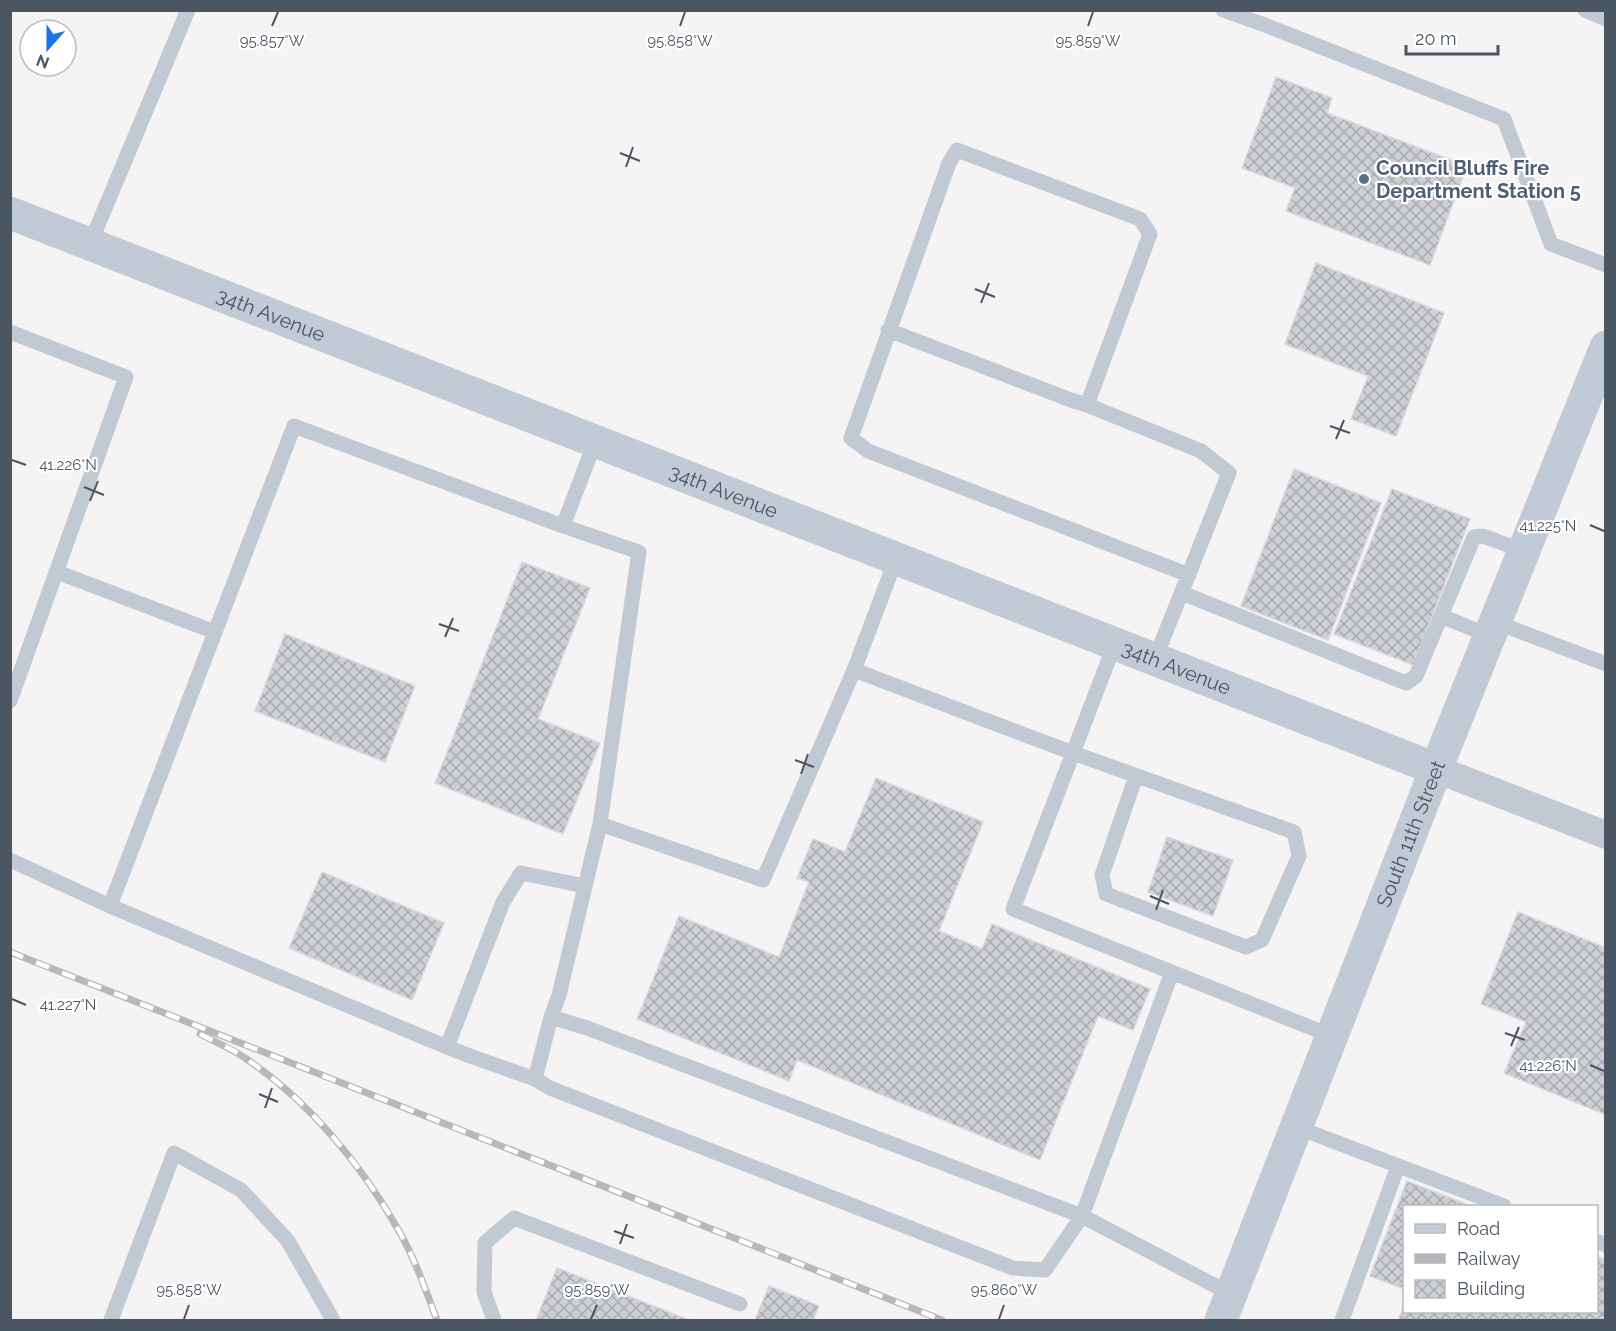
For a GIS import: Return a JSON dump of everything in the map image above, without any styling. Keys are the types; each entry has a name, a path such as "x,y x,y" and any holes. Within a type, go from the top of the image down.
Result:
{"street":[{"name":"34th Avenue","path":"10,213 1436,769"},
{"name":"South 11th Street","path":"1226,1307 1436,769 1605,347"},
{"path":"1436,769 1605,835"}],"lane":[{"path":"90,244 188,10"},
{"path":"1223,10 1504,119 1551,244 1605,265"},
{"path":"1585,10 1605,18"},
{"path":"1087,405 1150,234 1140,219 957,150 948,163 851,438 868,451 1189,575"},
{"path":"888,330 1201,451 1229,472 1155,659"},
{"path":"10,332 126,377 10,701"},
{"path":"110,906 294,426 639,552 600,824 559,995 550,1017 535,1079"},
{"path":"563,526 595,442"},
{"path":"1182,593 1406,683 1416,676 1474,537 1483,536 1524,551"},
{"path":"600,824 763,880 854,670 896,559"},
{"path":"57,572 215,632"},
{"path":"1441,616 1493,629 1605,664"},
{"path":"1115,643 1013,909 1332,1036"},
{"path":"854,670 1072,753 1294,832 1299,856 1262,940 1246,947 1106,894 1102,875 1136,776"},
{"path":"10,860 110,906 447,1047 535,1079 561,1092 1013,1268 1045,1270 1082,1216 1172,972"},
{"path":"447,1047 503,902 521,873 585,886"},
{"path":"550,1017 588,1028 1082,1216 1226,1307"},
{"path":"1296,1127 1501,1205"},
{"path":"111,1320 174,1153 241,1190 288,1241 333,1320"},
{"path":"1341,1320 1398,1166"},
{"path":"494,1320 484,1292 485,1243 514,1218 740,1304"}],"building":[{"path":"1276,77 1332,98 1327,113 1467,166 1430,265 1286,211 1295,188 1242,168"},
{"path":"1316,263 1444,313 1396,436 1351,419 1368,376 1285,344"},
{"path":"1294,469 1381,503 1328,640 1241,606"},
{"path":"1392,489 1470,519 1413,665 1334,634"},
{"path":"522,562 590,588 538,719 600,743 563,834 435,783"},
{"path":"285,634 415,686 385,762 255,711"},
{"path":"876,778 983,822 939,931 982,949 992,924 1150,989 1133,1030 1098,1016 1040,1160 797,1060 789,1081 637,1019 679,916 779,957 809,882 797,878 813,839 845,852"},
{"path":"1167,837 1233,860 1213,916 1148,892"},
{"path":"322,872 444,923 412,1000 289,948"},
{"path":"1518,912 1606,948 1606,1115 1504,1073 1526,1022 1481,1004"},
{"path":"1407,1181 1468,1205 1403,1205 1403,1289 1370,1276"},
{"path":"1598,1257 1606,1260 1606,1320 1398,1320 1403,1308 1403,1313 1598,1313"},
{"path":"557,1268 689,1320 536,1320"},
{"path":"769,1286 819,1306 813,1320 755,1320"}],"railway":[{"path":"10,952 942,1320"},
{"path":"200,1034 240,1054 290,1093 351,1158 384,1206 405,1242 437,1320"}],"place":[{"name":"Council Bluffs Fire Department Station 5","path":"1364,179"}]}
